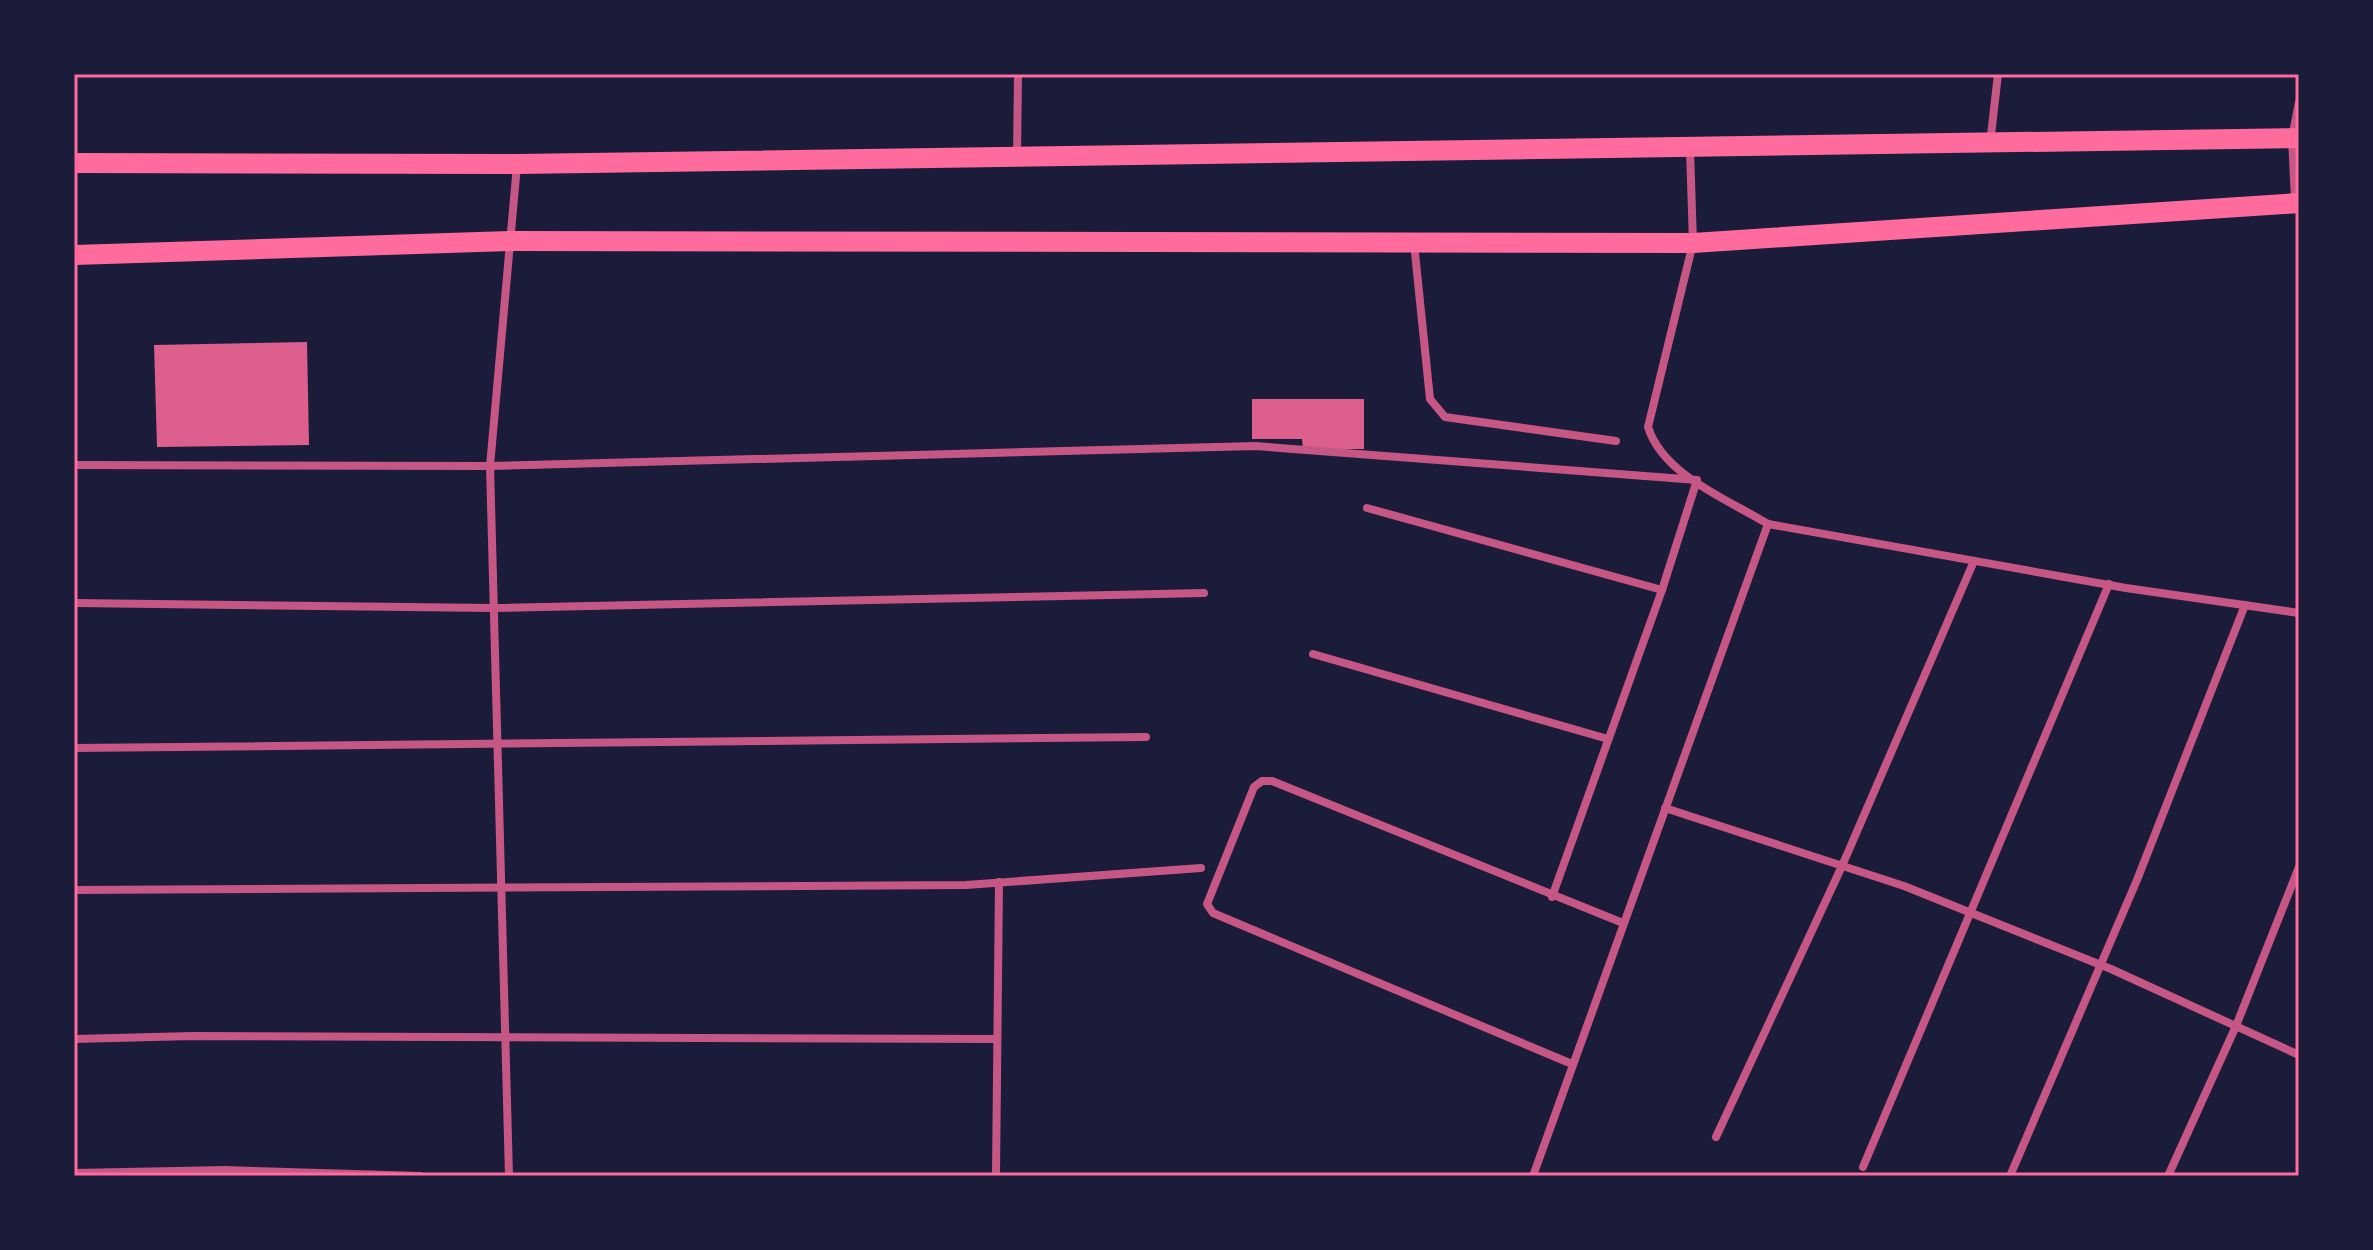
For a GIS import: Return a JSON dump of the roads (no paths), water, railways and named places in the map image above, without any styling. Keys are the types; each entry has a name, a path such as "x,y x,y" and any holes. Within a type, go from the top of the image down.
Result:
{"main road":[{"path":"74,163 517,164 2295,138"},
{"path":"74,255 510,241 1693,243 2297,203"}],"street":[{"path":"1017,157 1018,74"},
{"path":"1989,144 1998,74"},
{"path":"2297,203 2295,138 2299,102"},
{"path":"1690,149 1693,243 1648,427 1654,447 1697,480 1768,524 2109,584 2299,613"},
{"path":"509,1176 490,466 517,164"},
{"path":"1414,242 1430,399 1435,408 1445,417 1616,441"},
{"path":"74,465 490,466 1255,446 1697,480"},
{"path":"1552,897 1662,590 1697,480"},
{"path":"1367,508 1662,590"},
{"path":"1533,1176 1768,524"},
{"path":"1716,1137 1842,866 1974,561"},
{"path":"1863,1167 1968,911 2109,584"},
{"path":"74,603 493,608 1204,593"},
{"path":"2010,1176 2098,964 2137,880 2245,605"},
{"path":"1313,654 1608,739"},
{"path":"74,748 1146,737"},
{"path":"1572,1064 1213,913 1207,904 1254,787 1262,781 1272,781 1552,897 1623,923"},
{"path":"1665,808 1968,911 2098,964 2299,1055"},
{"path":"2168,1176 2236,1026 2299,867"},
{"path":"74,890 500,890 999,882 1201,868"},
{"path":"996,1176 999,882"},
{"path":"74,1039 995,1039"},
{"path":"74,1173 225,1170 420,1176"}]}
